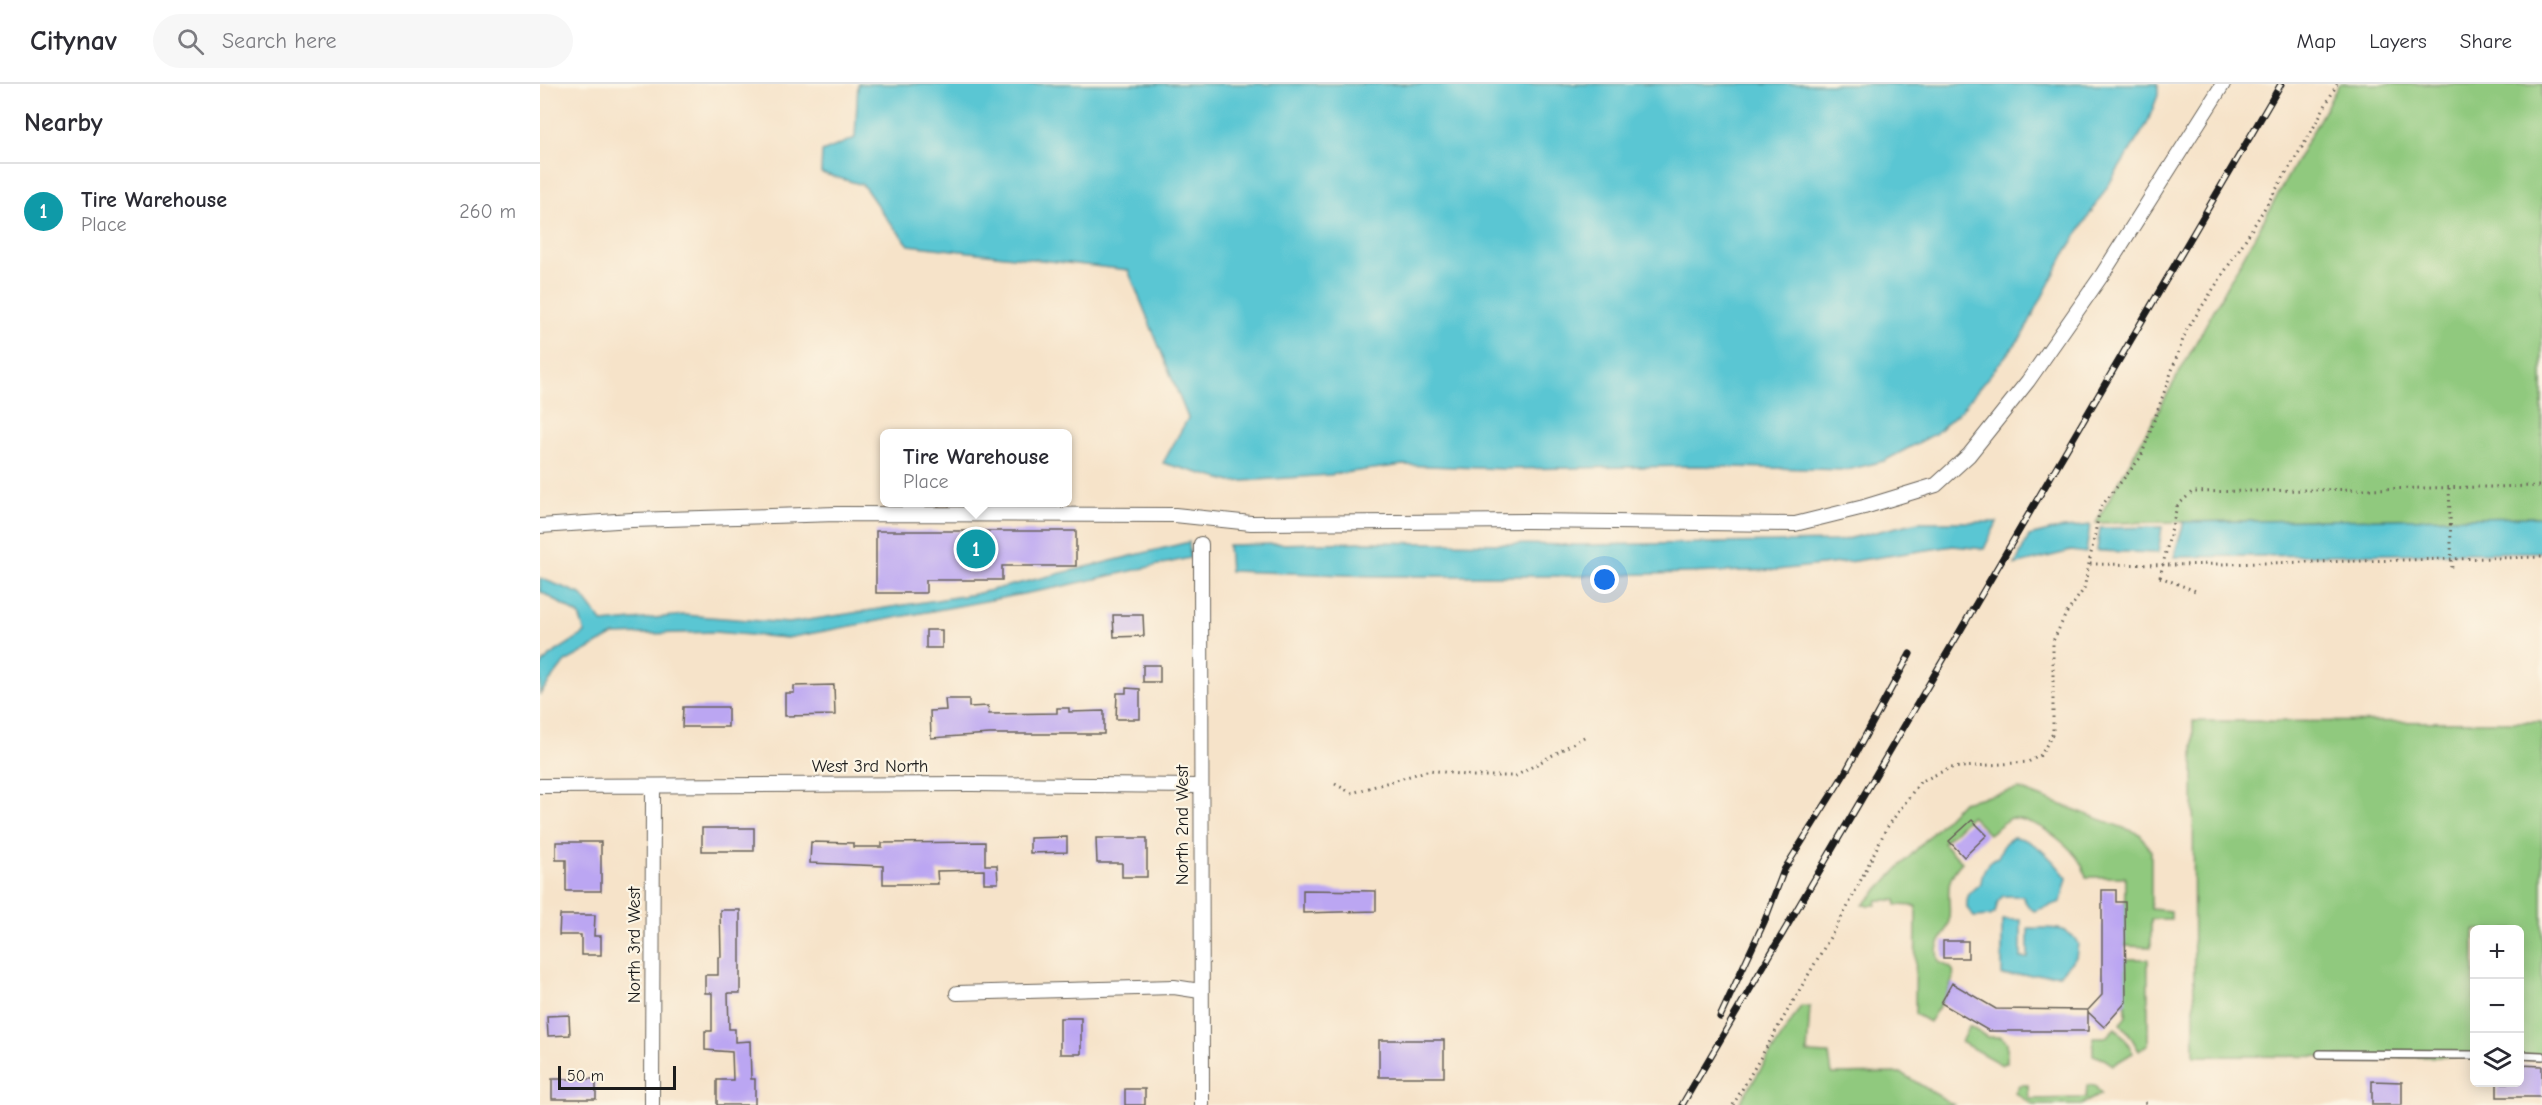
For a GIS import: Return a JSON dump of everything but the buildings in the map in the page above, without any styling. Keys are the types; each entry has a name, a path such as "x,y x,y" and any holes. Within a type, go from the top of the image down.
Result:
{"street":[{"path":"540,526 632,520 837,514 1175,515 1251,523 1527,521 1795,524 1864,507 1936,485 1969,455 2028,381 2102,276 2223,84"},
{"name":"North 2nd West","path":"1201,544 1199,786 1202,1105"},
{"name":"West 3rd North","path":"540,786 971,784 1199,786"},
{"name":"North 3rd West","path":"652,786 652,1105"},
{"path":"957,993 1174,987 1200,991"}],"lane":[{"path":"2320,1054 2470,1055"},
{"path":"2524,1056 2542,1056"}],"path":[{"path":"1733,1105 1847,908 1886,829 1920,783 1950,768 2028,762 2041,755 2054,733 2052,641 2066,614 2084,589 2091,563 2100,508 2140,457 2186,331 2310,134 2337,84"},
{"path":"2198,592 2160,578 2177,506 2192,492 2542,486"},
{"path":"2450,488 2452,571"},
{"path":"2091,563 2185,565 2542,557"},
{"path":"1335,784 1352,793 1430,770 1472,776 1516,776 1586,736"}],"green space":[{"path":"2339,84 2542,84 2542,517 2096,523"},
{"path":"2193,721 2542,722 2542,1057 2524,1057 2524,925 2470,925 2470,1057 2194,1056"},
{"path":"2019,789 2140,834 2151,851 2151,909 2171,911 2171,919 2151,919 2151,947 2124,946 2125,877 2086,877 2082,866 2066,846 2056,837 2032,823 2010,818 1989,834 1971,816 1943,843 1962,862 1951,878 1948,926 1937,950 1939,962 1951,968 1954,973 1946,995 1929,1022 1915,1014 1916,906 1896,905 1896,900 1877,900 1876,905 1863,905 1962,802"},
{"path":"2124,959 2148,959 2148,1044 2139,1051 2128,1032 2120,1024 2126,1016"},
{"path":"1801,1006 1810,1007 1807,1053 1829,1054 1832,1074 1901,1073 1954,1105 1738,1105"},
{"path":"1969,1026 1987,1037 2001,1037 2007,1042 2007,1062 2002,1065 1961,1042"},
{"path":"2115,1028 2124,1037 2133,1053 2113,1065 2093,1055 2093,1037 2106,1037"},
{"path":"2019,1085 2028,1085 2029,1099 2086,1098 2087,1085 2095,1086 2101,1094 2081,1105 2033,1105 2015,1093"}],"water":[{"path":"858,84 2158,84 2158,95 2147,124 2064,255 2022,336 1961,410 1935,434 1884,461 1847,470 1696,466 1505,469 1403,465 1329,475 1231,482 1163,463 1188,418 1128,270 909,245 863,185 821,173 822,152 855,138"},
{"path":"2542,517 2542,552 2174,557 2184,522"},
{"path":"1918,522 1997,522 1984,549 1953,546 1777,570 1686,573 1570,576 1374,576 1230,571 1228,545 1365,542 1581,545 1838,541"},
{"path":"2090,525 2086,553 2071,551 2015,565 2029,536 2057,529"},
{"path":"2162,527 2158,553 2097,551 2100,528"},
{"path":"1189,542 1190,558 1055,588 787,638 714,632 614,635 565,662 540,694 540,667 549,656 585,633 579,615 540,591 540,578 581,594 603,623 684,615 789,623 975,594"},
{"path":"2013,837 2021,838 2037,846 2067,878 2061,902 2034,911 2022,896 2003,896 1998,901 1995,913 1990,916 1974,917 1967,908 1968,896 1981,883 1988,864 1998,857 2005,843"},
{"path":"2002,920 2021,920 2021,958 2028,958 2028,928 2057,929 2069,933 2078,944 2076,957 2060,974 2002,976"}],"railway":[{"path":"1682,1105 2281,84"},
{"path":"1720,1017 1765,920 1784,870 1845,773 1910,654"}],"place":[{"name":"Tire Warehouse","path":"976,549"}]}
